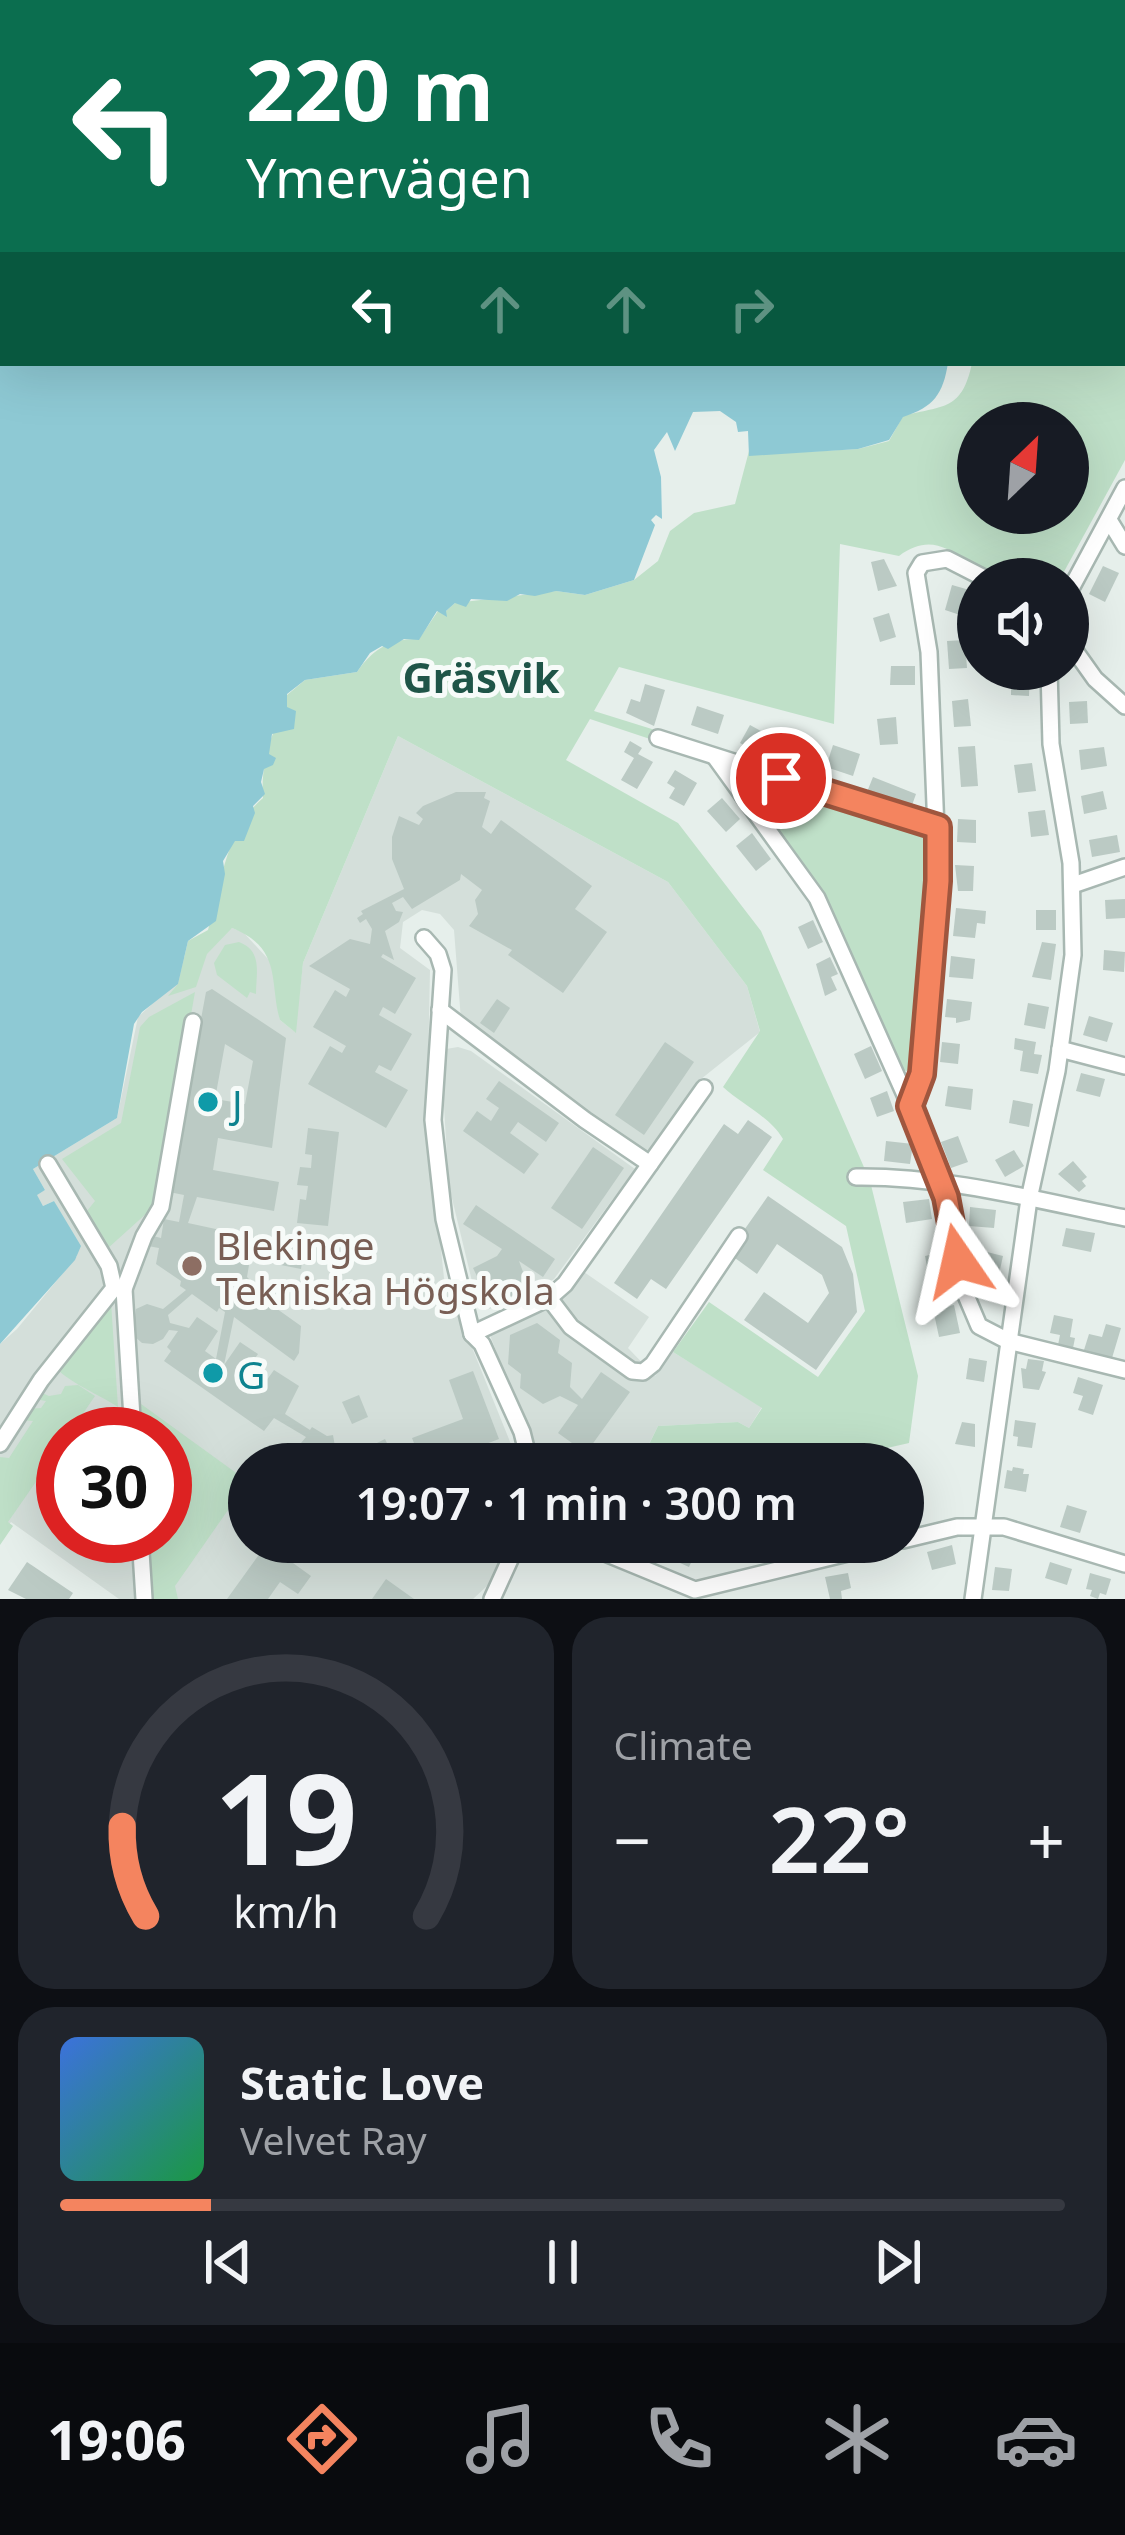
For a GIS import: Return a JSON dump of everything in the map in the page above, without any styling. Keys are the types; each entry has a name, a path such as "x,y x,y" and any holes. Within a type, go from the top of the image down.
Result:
{"street":[{"path":"1087,558 1125,488"},
{"path":"1108,520 1125,546"},
{"path":"910,1106 922,1074 938,881 929,652 916,573 922,563 947,559 957,564"},
{"path":"1089,671 1125,706"},
{"path":"973,1599 1029,1199 1060,1049 1073,955 1073,885 1051,744 1049,690"},
{"path":"658,738 938,827"},
{"path":"716,757 817,898 940,1182 965,1293 979,1327 1008,1341 1125,1370"},
{"path":"1073,885 1125,867"},
{"path":"424,938 439,954 443,970 433,1120 444,1219 472,1334 482,1344 525,1443"},
{"path":"440,1010 650,1164"},
{"path":"0,1444 41,1380 119,1288 161,1207 194,1022"},
{"path":"1060,1049 1125,1066"},
{"path":"472,1334 549,1298 566,1284 704,1088"},
{"path":"47,1164 119,1288 131,1407"},
{"path":"856,1177 900,1176 1125,1217"},
{"path":"549,1298 571,1327 632,1372 643,1372 739,1236"},
{"path":"924,1536 983,1525 1004,1527 1125,1564"},
{"path":"142,1563 144,1599"},
{"path":"492,1599 508,1563"},
{"path":"626,1563 694,1594 813,1563"}],"shaded area":[{"path":"398,736 668,882 747,986 760,1032 701,1079 653,1148 644,1151 461,1020 454,930 440,914 422,910 403,922 400,948 430,970 427,1117 444,1278 511,1443 228,1443 228,1563 500,1563 488,1585 473,1599 119,1599 69,1563 192,1563 192,1407 36,1407 36,1540 11,1522 0,1537 0,1344 77,1256 54,1201 43,1206 36,1194 45,1190 33,1169 117,1118 138,1017 164,993 182,959 232,928 243,932 269,960 276,976 280,1020 295,1032 303,963"},
{"path":"446,1049 471,1051 635,1169 554,1279 530,1295 486,1310 477,1302 449,1186 441,1060"},
{"path":"584,1272 649,1317 628,1348 655,1376 673,1352 762,1407 749,1428 738,1422 658,1426 650,1443 528,1443 490,1335 503,1323 563,1297"}],"green space":[{"path":"971,366 1125,366 1125,460 1089,526 1089,402 957,402 957,534 1085,534 1071,558 963,558 928,545 899,556 840,544 834,724 619,667 594,711 655,730 653,740 590,719 566,760 678,823 761,931 870,1181 918,1376 909,1443 650,1443 658,1426 738,1422 749,1428 762,1408 673,1352 709,1302 818,1377 865,1311 846,1226 763,1170 783,1139 723,1087 760,1031 747,986 668,882 398,736 303,963 296,1033 280,1020 267,956 248,936 232,928 207,954 196,987 168,996 178,984 188,941 208,930 232,842 263,798 266,755 287,695 305,680 357,672 383,647 419,639 438,611 455,603 556,591 585,595 634,580 658,561 670,531 694,513 735,504 749,451 750,455 858,449 889,441 903,416 940,407 963,390"},
{"path":"751,774 926,830 933,838 913,1073 903,1070 825,897 741,785 743,777"},
{"path":"239,942 252,951 257,964 256,994 250,992 247,998 217,975 214,963 225,945"},
{"path":"195,992 158,1203 107,1249 87,1211 95,1201 62,1159 121,1123 140,1027 149,1017"},
{"path":"111,1302 118,1407 56,1368"},
{"path":"78,1385 95,1396 87,1407 42,1407 46,1401 34,1399 40,1392 61,1394 65,1386"},
{"path":"36,1408 36,1482 8,1522 13,1526 0,1545 0,1457 9,1458 33,1421 21,1420 27,1409"},
{"path":"192,1441 228,1467 228,1510 192,1562"},
{"path":"150,1563 191,1563 175,1586 178,1599 152,1599"}],"water":[{"path":"0,366 947,366 940,391 930,404 903,417 889,440 858,449 749,456 748,431 738,432 736,422 720,411 693,412 675,451 667,432 654,450 661,477 662,519 656,515 651,520 655,525 634,580 585,595 556,591 520,594 507,601 471,599 466,607 455,603 446,611 447,617 437,611 419,640 404,639 388,649 382,646 370,653 357,672 305,680 287,694 287,707 296,711 294,729 272,734 269,754 276,758 264,769 265,794 253,806 255,813 244,841 235,841 223,861 216,921 188,941 178,984 134,1024 117,1118 33,1169 45,1190 37,1195 43,1206 54,1201 81,1246 75,1260 0,1344"}],"building":[{"path":"884,559 897,586 878,591 871,562"},
{"path":"1103,566 1119,573 1105,602 1089,594"},
{"path":"952,585 957,586 957,614 945,610"},
{"path":"889,613 896,637 880,642 873,618"},
{"path":"957,640 957,669 949,669 947,641"},
{"path":"891,666 915,666 915,685 890,685"},
{"path":"645,684 665,690 654,726 626,713 631,699 640,702"},
{"path":"1011,690 1029,690 1029,696 1011,695"},
{"path":"968,699 971,726 954,727 952,701"},
{"path":"1087,701 1088,723 1070,724 1069,702"},
{"path":"697,706 724,715 718,734 691,725"},
{"path":"896,717 898,744 880,745 877,719"},
{"path":"750,725 777,740 767,758 740,743"},
{"path":"630,741 642,748 638,754 653,762 637,789 621,780 634,758 624,752"},
{"path":"833,745 860,754 853,776 826,767"},
{"path":"975,746 978,786 961,787 958,747"},
{"path":"1104,747 1107,766 1081,770 1079,750"},
{"path":"1032,763 1036,791 1018,793 1014,765"},
{"path":"675,770 697,783 684,806 669,798 675,788 667,783"},
{"path":"873,777 916,794 911,808 867,792"},
{"path":"1103,791 1107,809 1084,814 1081,796"},
{"path":"456,792 486,792 484,798 490,801 482,827 491,834 501,820 592,886 575,909 607,932 563,993 508,955 512,950 469,926 478,914 475,900 482,890 461,874 460,880 412,909 403,897 392,903 396,911 403,912 399,922 385,931 394,960 381,957 416,978 395,1014 383,1007 379,1015 412,1034 391,1071 379,1065 375,1072 408,1090 386,1128 308,1084 330,1046 342,1053 346,1046 313,1027 335,990 346,997 350,989 309,966 350,939 370,944 372,929 366,919 360,923 361,911 404,889 392,859 399,816 419,825 423,819 416,813 423,806"},
{"path":"722,798 740,819 726,832 707,811"},
{"path":"1045,810 1049,835 1031,837 1028,812"},
{"path":"958,819 976,820 976,843 957,842"},
{"path":"752,833 771,859 756,871 736,846"},
{"path":"1117,835 1120,852 1092,857 1089,840"},
{"path":"955,865 974,866 973,891 958,891"},
{"path":"1125,899 1125,918 1106,919 1105,900"},
{"path":"956,908 986,911 985,924 977,923 975,938 953,936"},
{"path":"1036,910 1056,910 1056,930 1036,930"},
{"path":"813,920 823,942 808,949 798,927"},
{"path":"1042,942 1056,944 1051,980 1032,977"},
{"path":"1104,950 1125,952 1124,972 1103,970"},
{"path":"951,956 975,959 973,979 949,977"},
{"path":"830,957 838,974 831,977 837,990 825,996 816,964"},
{"path":"212,989 286,1038 272,1148 218,1138 213,1170 279,1182 274,1211 197,1197 188,1223 304,1248 301,1269 250,1259 247,1277 251,1281 245,1286 301,1326 294,1361 234,1317 224,1365 240,1342 258,1354 243,1376 261,1388 274,1370 299,1386 285,1414 310,1430 333,1435 334,1443 301,1443 306,1437 274,1418 264,1431 164,1361 178,1331 169,1330 153,1344 142,1343 133,1335 136,1309 147,1304 163,1309 186,1290 156,1264 159,1248 148,1246 149,1235 161,1238 164,1219 179,1222 184,1195 169,1192 206,992","holes":["225,1044 253,1061 245,1104 215,1099","192,1294 217,1312 219,1308 225,1312 216,1359 205,1351 218,1331 197,1317 189,1328 170,1323 168,1315"]},
{"path":"497,999 510,1008 494,1033 480,1023"},
{"path":"947,999 972,1002 970,1020 956,1023 956,1018 945,1017"},
{"path":"1028,1003 1049,1007 1045,1029 1024,1025"},
{"path":"1089,1016 1113,1023 1107,1042 1083,1035"},
{"path":"1015,1038 1036,1042 1034,1054 1042,1055 1038,1074 1020,1071 1023,1051 1014,1049"},
{"path":"665,1042 694,1062 644,1135 615,1115"},
{"path":"942,1042 960,1044 958,1064 940,1062"},
{"path":"871,1046 882,1071 865,1079 854,1054"},
{"path":"1081,1073 1105,1079 1100,1097 1076,1091"},
{"path":"499,1081 559,1123 546,1142 518,1122 510,1133 539,1154 524,1174 463,1131 477,1111 491,1121 499,1108 486,1099"},
{"path":"948,1086 973,1089 971,1110 945,1106"},
{"path":"887,1091 894,1111 877,1117 870,1098"},
{"path":"1013,1100 1033,1104 1029,1127 1009,1123"},
{"path":"748,1120 772,1137 666,1289 651,1279 637,1299 614,1283 724,1124 738,1134"},
{"path":"308,1128 339,1132 328,1226 297,1223 300,1199 306,1200 308,1186 297,1185 300,1167 311,1168 312,1155 305,1154"},
{"path":"958,1136 968,1162 951,1168 941,1142"},
{"path":"886,1141 913,1144 910,1164 884,1161"},
{"path":"593,1147 624,1168 582,1229 551,1208"},
{"path":"1014,1150 1024,1166 1005,1177 995,1160"},
{"path":"1073,1161 1087,1177 1079,1192 1058,1174"},
{"path":"768,1196 842,1247 853,1274 857,1312 816,1370 744,1320 764,1292 808,1323 829,1293 822,1275 777,1244 757,1274 728,1253"},
{"path":"929,1199 932,1219 906,1223 903,1202"},
{"path":"476,1205 555,1259 543,1277 519,1261 529,1288 491,1305 473,1268 502,1249 463,1224"},
{"path":"970,1207 996,1210 994,1228 969,1226"},
{"path":"1066,1228 1095,1233 1091,1252 1062,1246"},
{"path":"983,1251 1003,1256 997,1283 977,1279"},
{"path":"944,1252 949,1278 930,1282 925,1256"},
{"path":"954,1305 960,1333 939,1337 933,1309"},
{"path":"1054,1315 1073,1319 1073,1348 1058,1345 1060,1335 1050,1333"},
{"path":"537,1323 560,1340 558,1353 572,1363 570,1387 582,1399 601,1372 630,1392 593,1443 572,1443 558,1433 578,1405 560,1396 543,1404 520,1388 521,1374 508,1364 510,1335"},
{"path":"1106,1324 1121,1328 1112,1358 1084,1350 1089,1334 1102,1337"},
{"path":"969,1358 987,1361 984,1382 966,1379"},
{"path":"1028,1359 1044,1361 1042,1371 1046,1372 1039,1390 1023,1388 1021,1368 1026,1369"},
{"path":"473,1371 499,1439 414,1443 412,1438 463,1419 449,1380"},
{"path":"1078,1377 1103,1385 1093,1415 1078,1410 1083,1396 1073,1393"},
{"path":"359,1395 368,1417 352,1424 342,1402"},
{"path":"1015,1420 1036,1423 1032,1448 1017,1446"},
{"path":"962,1422 975,1424 975,1447 955,1444"},
{"path":"1013,1467 1029,1474 1026,1492 1004,1488 1007,1470"},
{"path":"1067,1505 1087,1511 1080,1533 1060,1527"},
{"path":"952,1545 956,1564 932,1570 927,1552"},
{"path":"27,1562 73,1593 69,1599 26,1599 8,1590"},
{"path":"1050,1562 1072,1569 1067,1585 1045,1578"},
{"path":"253,1563 293,1563 311,1576 298,1594 280,1582 268,1599 227,1599"},
{"path":"995,1567 1012,1569 1009,1591 992,1590"},
{"path":"848,1573 851,1588 841,1591 842,1599 830,1599 825,1577"},
{"path":"1090,1573 1111,1579 1106,1595 1100,1593 1098,1599 1086,1589"},
{"path":"386,1579 414,1599 372,1599"}],"place":[{"name":"J","path":"208,1102"},
{"name":"Blekinge Tekniska Högskola","path":"192,1266"},
{"name":"G","path":"213,1373"}],"district":[{"name":"Gräsvik","path":"481,676"}],"route":[{"path":"781,778 938,827 922,1074 910,1106 946,1197 958,1261"}]}
